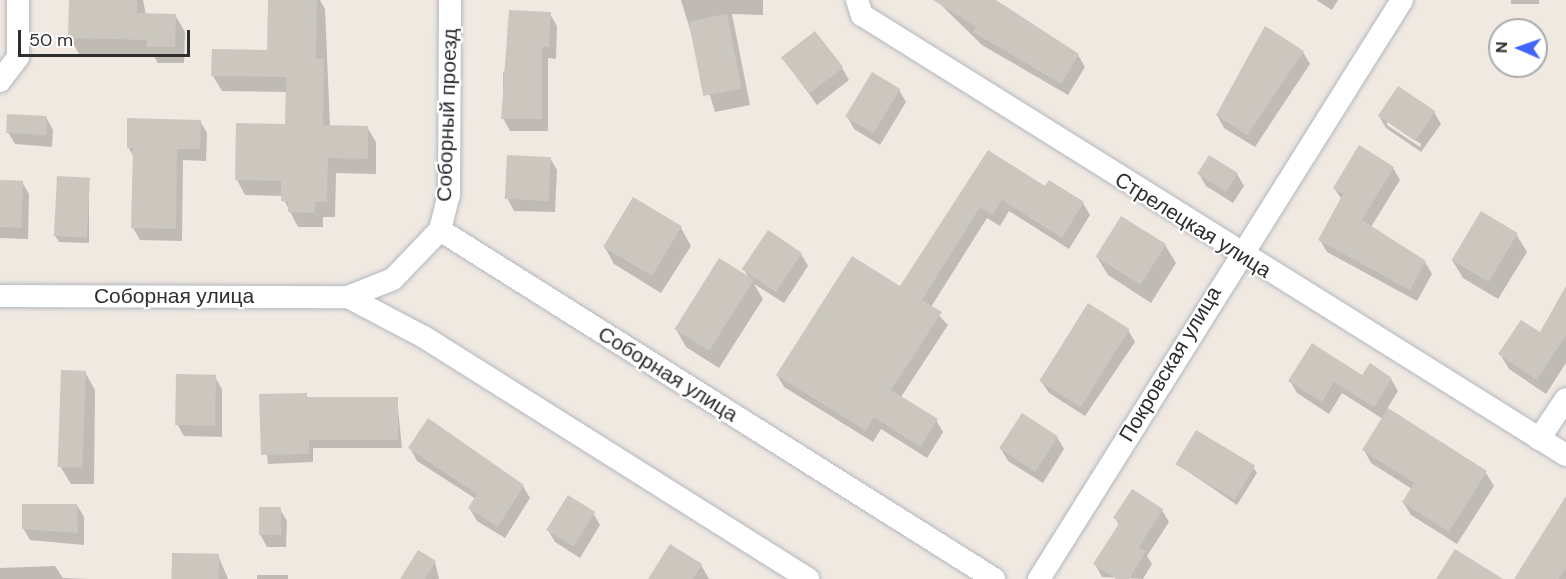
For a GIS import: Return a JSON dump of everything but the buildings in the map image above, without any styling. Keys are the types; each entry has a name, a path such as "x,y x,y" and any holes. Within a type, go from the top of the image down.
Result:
{"street":[{"path":"0,81 18,57 18,0"},
{"name":"Соборный проезд","path":"440,230 449,195 450,0"},
{"name":"Стрелецкая улица","path":"857,0 862,15 1238,254 1566,454"},
{"name":"Покровская улица","path":"1039,579 1238,254 1402,0"},
{"name":"Соборная улица","path":"0,296 348,297 393,279 440,230 994,579"},
{"name":"Соборная улица","path":"348,297 424,337 808,579"},
{"path":"1539,439 1566,399"}]}
